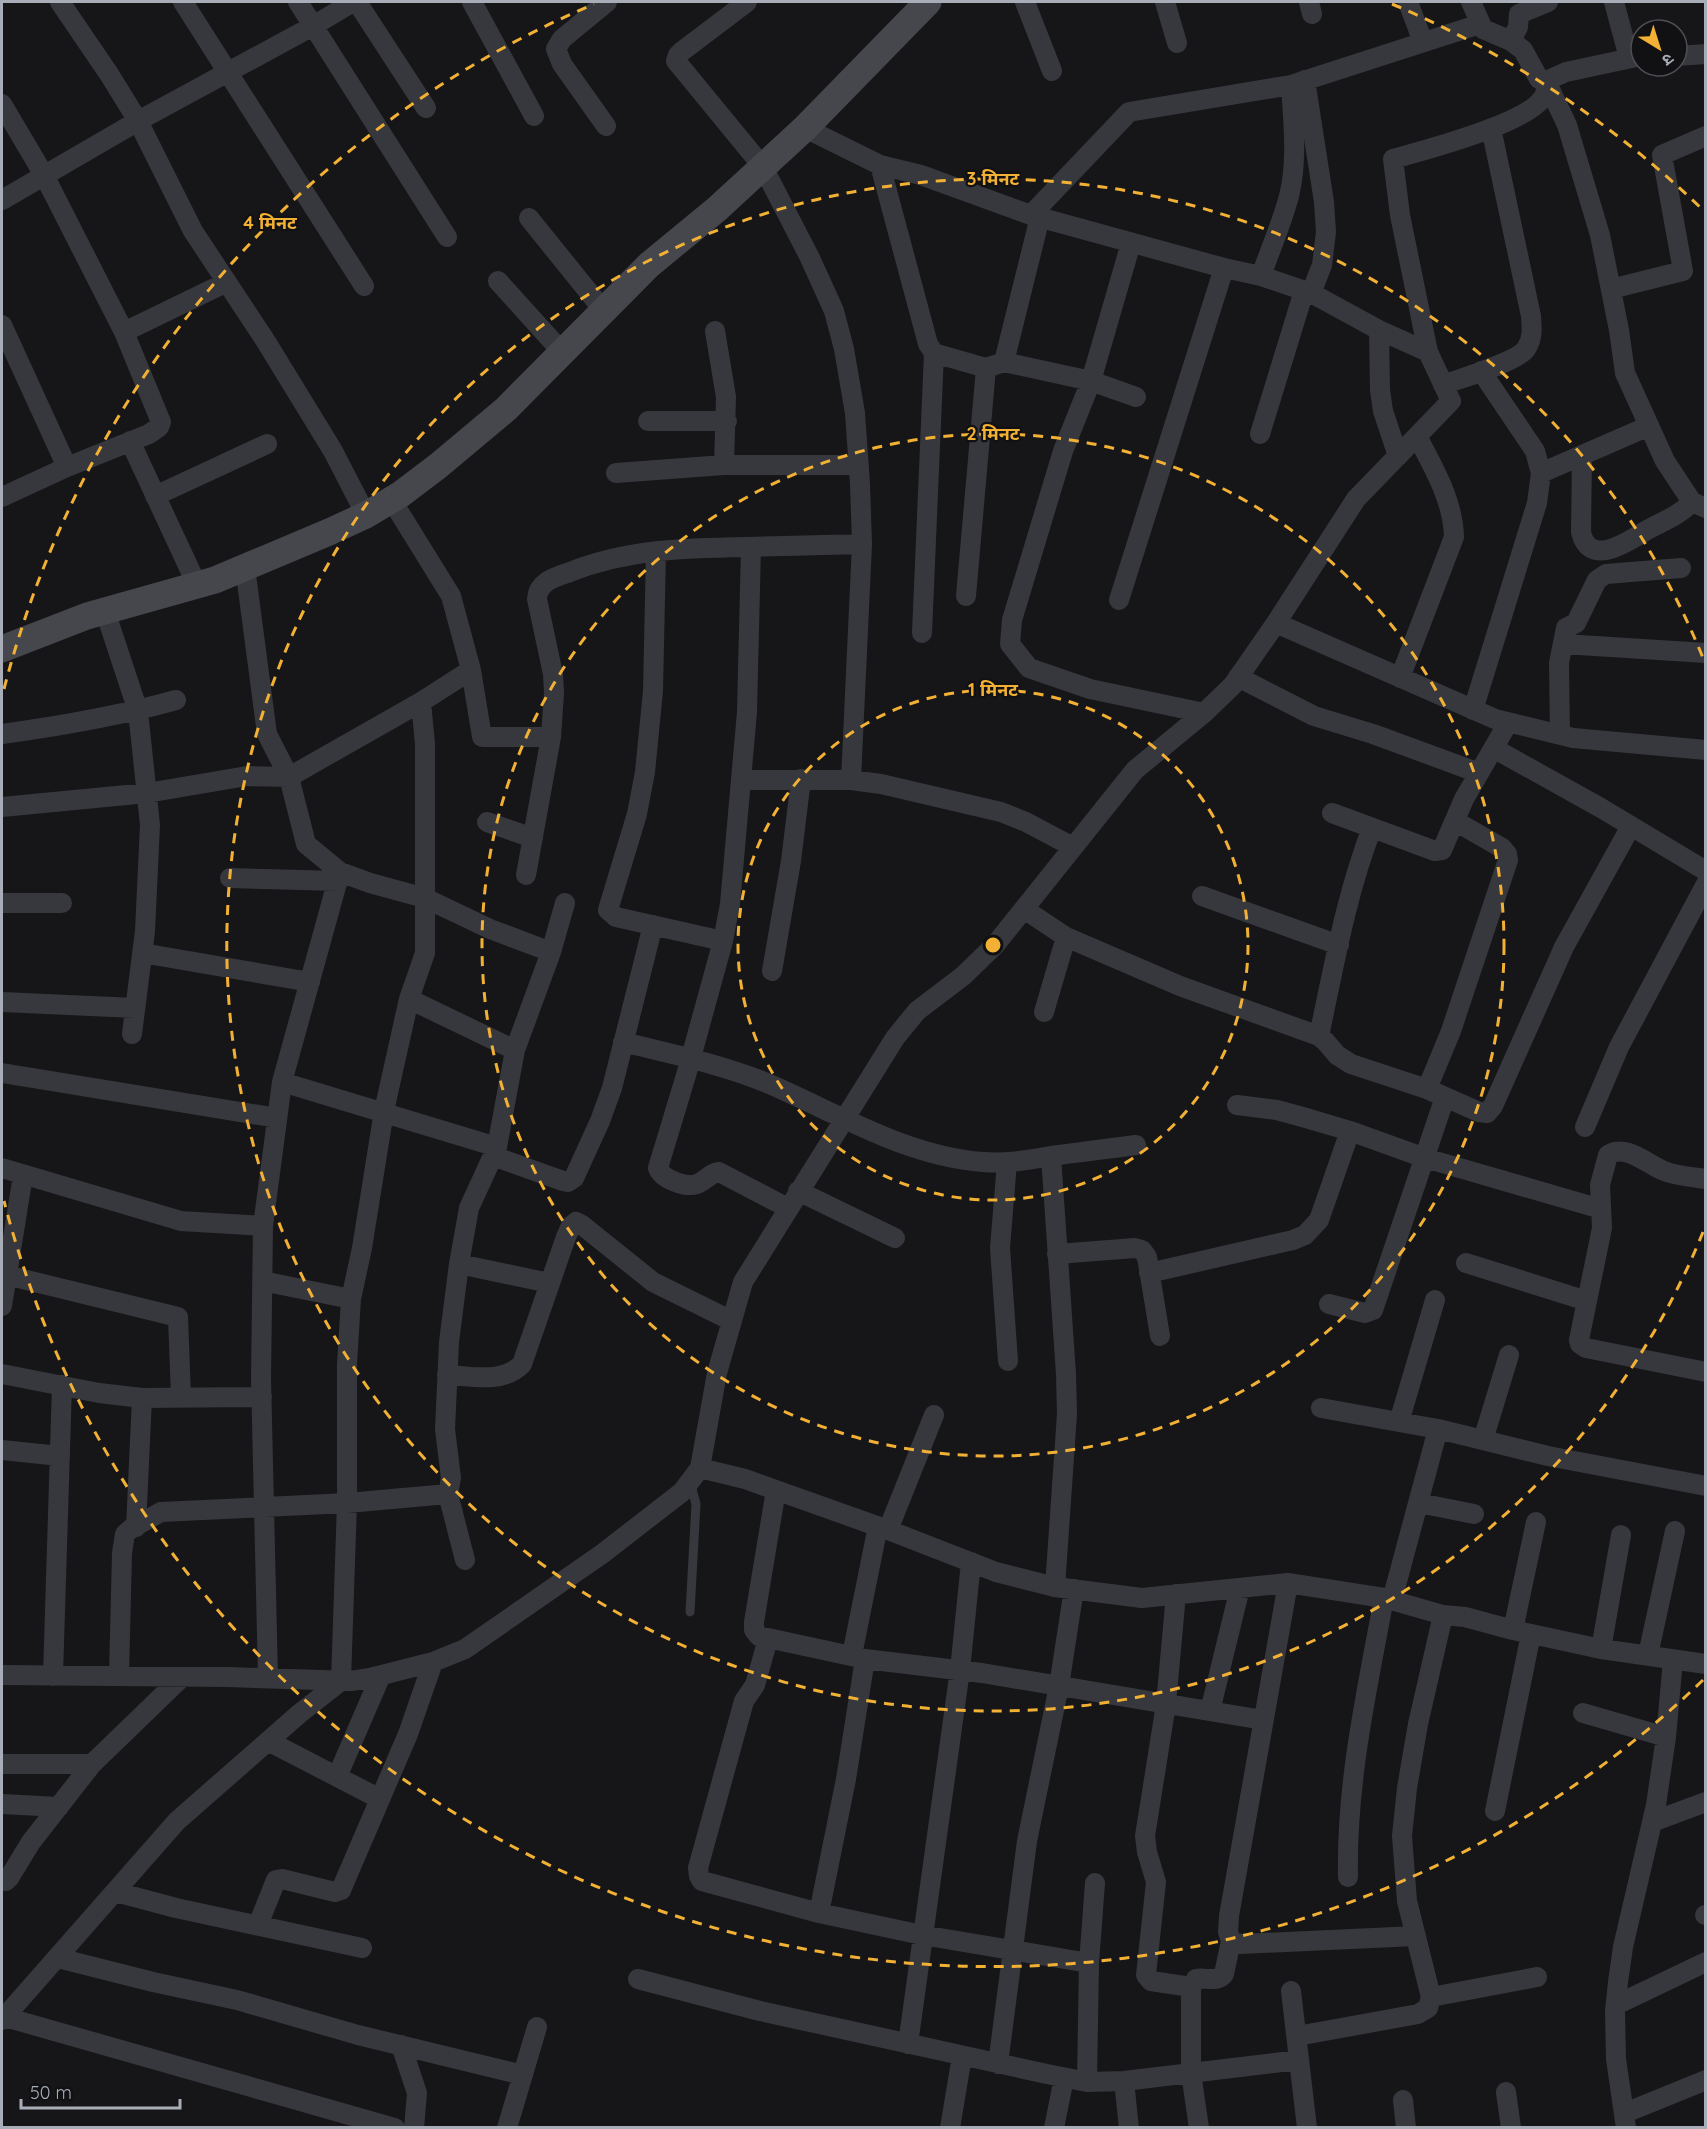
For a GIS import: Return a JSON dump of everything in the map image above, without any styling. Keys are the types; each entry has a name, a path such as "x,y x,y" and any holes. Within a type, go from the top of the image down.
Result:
{"street":[{"path":"60,2 138,121 193,231 333,451 366,515"},
{"path":"183,2 363,286"},
{"path":"298,2 447,237"},
{"path":"472,2 534,116"},
{"path":"606,2 562,39 556,49 562,64 606,126"},
{"path":"747,2 681,52 676,60 763,167 810,258 834,311 844,349 855,413 862,544 851,780"},
{"path":"2,648 105,611 197,585 244,567 366,515 391,499 438,466 506,409 649,266 805,128 928,2"},
{"path":"1025,2 1052,71"},
{"path":"1165,2 1177,43"},
{"path":"1408,2 1423,42"},
{"path":"1471,2 1483,29 1511,41 1523,50 1539,79 1546,81 1566,72 1629,58"},
{"path":"1511,41 1518,27 1519,14 1529,5 1548,2"},
{"path":"1614,2 1629,41"},
{"path":"2,200 138,121 313,26 349,3 426,108"},
{"path":"966,596 995,365 1036,216 1129,112 1298,82 1480,24"},
{"path":"1689,55 1706,54"},
{"path":"2,1675 351,1681 434,1662 465,1649 602,1554 682,1492 695,1475 717,1373 743,1282 895,1038 917,1011 963,976 995,945 1135,770 1204,713 1238,678 1356,499 1451,401 1428,352 1400,215 1393,159 1456,142 1531,109 1545,95 1546,81"},
{"path":"1546,81 1567,125 1599,235 1625,373 1665,461 1699,505 1623,545 1602,550 1591,548 1584,541 1581,532 1582,455"},
{"path":"1261,276 1289,196 1293,175 1298,82"},
{"path":"1260,434 1308,292 1322,265 1326,232 1324,202 1298,82"},
{"path":"2,104 44,175 124,332 161,422 155,430 2,497"},
{"path":"805,128 880,165 921,175 1036,216 1224,268 1261,276 1308,292 1379,330 1428,352"},
{"path":"1443,385 1522,354 1529,344 1532,329 1491,128"},
{"path":"1611,290 1683,271 1662,155 1706,136"},
{"path":"880,165 928,344 934,353 922,633"},
{"path":"529,218 604,311"},
{"path":"1131,243 1092,381 1063,451 1012,620 1010,644 1029,668 1090,689 1204,713"},
{"path":"1119,600 1224,268"},
{"path":"498,280 563,353"},
{"path":"124,332 227,282"},
{"path":"2,324 67,467"},
{"path":"1379,330 1380,390 1383,411 1398,456"},
{"path":"715,331 724,381 726,421 724,465"},
{"path":"934,353 1092,381 1136,397"},
{"path":"1473,710 1537,503 1541,473 1535,451 1481,371"},
{"path":"648,421 726,421"},
{"path":"1541,473 1649,426"},
{"path":"1400,678 1454,537 1454,522 1446,494 1417,436"},
{"path":"130,441 197,585"},
{"path":"155,496 267,444"},
{"path":"616,473 724,465 859,465"},
{"path":"391,499 452,596 471,670 482,737 551,737"},
{"path":"526,875 551,737 554,693 553,674 537,599 540,588 551,579 587,565 625,555 678,548 862,544"},
{"path":"751,547 747,712 730,904 723,941 691,1058 658,1162 658,1171 664,1176 691,1185 712,1173 719,1172 895,1238"},
{"path":"656,551 653,691 645,772 636,814 608,910 616,917 723,941"},
{"path":"244,567 267,734 289,777 306,844 339,877"},
{"path":"1560,735 1558,678 1566,628 1576,623 1599,577 1606,574 1681,568"},
{"path":"105,611 138,711 150,825 142,953 132,1034"},
{"path":"1276,623 1473,710 1508,723 1573,738 1706,750"},
{"path":"1563,644 1706,653"},
{"path":"2,807 147,793 247,776 289,777 421,702 471,670"},
{"path":"1238,678 1314,716 1373,734 1479,773"},
{"path":"2,734 138,711 176,700"},
{"path":"395,2127 3,2019 177,1821 341,1681 347,1503 347,1365 351,1299 362,1248 384,1112 410,999 425,953 425,744 421,702"},
{"path":"1332,813 1439,852 1444,847 1479,773 1508,723"},
{"path":"1495,748 1706,871"},
{"path":"742,780 851,780 881,784 1001,812 1026,822 1072,847"},
{"path":"772,971 791,861 801,780"},
{"path":"1329,1304 1365,1313 1373,1310 1425,1158 1436,1093 1451,1031 1508,860 1502,848 1455,821"},
{"path":"487,822 533,838"},
{"path":"1024,909 1066,937 1179,986 1319,1036 1337,1055 1351,1064 1487,1113 1494,1106 1564,946 1631,826"},
{"path":"1319,1036 1360,860 1372,828"},
{"path":"268,1678 263,1508 263,1226 282,1082 339,877"},
{"path":"230,878 339,877 370,883 425,898 490,929 550,952"},
{"path":"1585,1127 1619,1047 1706,884"},
{"path":"1202,896 1339,945"},
{"path":"2,903 63,903"},
{"path":"465,1560 448,1494 451,1478 446,1429 449,1342 459,1264 469,1208 495,1151 514,1050 550,952 565,903"},
{"path":"282,1082 384,1112 495,1151 562,1181 571,1181 600,1121 612,1088 653,926"},
{"path":"1044,1012 1066,937"},
{"path":"142,953 310,982"},
{"path":"410,999 514,1050"},
{"path":"2,1002 135,1008"},
{"path":"623,1042 691,1058 767,1083 843,1120 913,1148 982,1162 1007,1162 1136,1145"},
{"path":"2,1073 277,1118"},
{"path":"1237,1105 1277,1110 1350,1131 1425,1158 1601,1209"},
{"path":"1149,1273 1293,1239 1305,1234 1319,1220 1350,1131"},
{"path":"1706,1179 1671,1174 1662,1171 1643,1158 1615,1151 1606,1158 1600,1185 1602,1228 1579,1341 1582,1346 1706,1372"},
{"path":"998,2064 1027,1841 1059,1686 1065,1588 1066,1374 1052,1156"},
{"path":"1007,1162 1000,1248 1008,1361"},
{"path":"2,1168 181,1221 263,1226"},
{"path":"2,1306 4,1275 23,1174"},
{"path":"447,1375 507,1376 522,1364 549,1283 571,1226 576,1222 579,1222 653,1282 732,1321"},
{"path":"1057,1254 1139,1248 1147,1257 1160,1336"},
{"path":"1466,1263 1587,1301"},
{"path":"459,1264 549,1283"},
{"path":"4,1275 178,1317 181,1397"},
{"path":"262,1281 351,1299"},
{"path":"1399,1422 1435,1300"},
{"path":"1483,1440 1509,1355"},
{"path":"2,1374 142,1398 262,1397"},
{"path":"53,1676 62,1385"},
{"path":"136,1527 142,1398"},
{"path":"1321,1408 1706,1486"},
{"path":"819,1913 846,1779 859,1657 883,1528 934,1415"},
{"path":"1348,1877 1347,1833 1359,1740 1388,1599 1419,1503 1438,1430"},
{"path":"2,1450 60,1456"},
{"path":"695,1475 745,1479 883,1528 996,1572 1065,1588 1142,1598 1288,1582 1388,1599 1443,1615 1465,1617 1601,1649 1706,1664"},
{"path":"776,1490 754,1622 756,1635 859,1657 960,1670 1263,1720"},
{"path":"119,1676 122,1553 125,1534 132,1528 161,1512 347,1503 448,1494"},
{"path":"1419,1503 1474,1514"},
{"path":"1495,1811 1536,1522"},
{"path":"1648,1654 1675,1531"},
{"path":"1601,1649 1621,1535"},
{"path":"908,2044 960,1670 971,1562"},
{"path":"1199,2127 1191,2073 1191,1987 1196,1979 1221,1977 1231,1941 1228,1932 1229,1916 1288,1582"},
{"path":"1210,1711 1240,1588"},
{"path":"1176,1594 1166,1704 1145,1836 1156,1882 1146,1975 1153,1982 1191,1987"},
{"path":"1297,2036 1418,2014 1428,2008 1431,1997 1407,1901 1403,1859 1404,1814 1418,1724 1443,1615"},
{"path":"768,1639 755,1685 744,1701 698,1872 700,1879 705,1883 819,1913 922,1935 1089,1963"},
{"path":"1673,1660 1666,1737 1652,1822 1623,1947 1616,2005 1616,2059 1625,2120 1706,2080"},
{"path":"258,1925 276,1880 282,1879 335,1892 341,1890 408,1734 434,1662"},
{"path":"337,1777 381,1675"},
{"path":"2,1880 6,1881 9,1878 27,1848 92,1764 182,1677"},
{"path":"1583,1713 1666,1737"},
{"path":"268,1741 380,1800"},
{"path":"2,1764 92,1764"},
{"path":"1652,1822 1706,1802"},
{"path":"2,1804 59,1807"},
{"path":"1087,2082 1089,1963 1095,1883"},
{"path":"116,1892 176,1908 362,1948"},
{"path":"1231,1941 1240,1944 1416,1936"},
{"path":"58,1958 237,2000 401,2045 523,2075"},
{"path":"1616,2005 1706,1962"},
{"path":"1431,1997 1538,1977"},
{"path":"638,1979 760,2011 1087,2082 1124,2081 1299,2060"},
{"path":"1291,1991 1307,2127"},
{"path":"507,2127 537,2027"},
{"path":"401,2045 417,2093 414,2127"},
{"path":"950,2127 962,2055"},
{"path":"1054,2127 1064,2078"},
{"path":"1124,2081 1129,2127"},
{"path":"1506,2092 1510,2127"},
{"path":"1403,2100 1406,2127"}],"lane":[{"path":"690,1612 696,1504 695,1475"}]}
